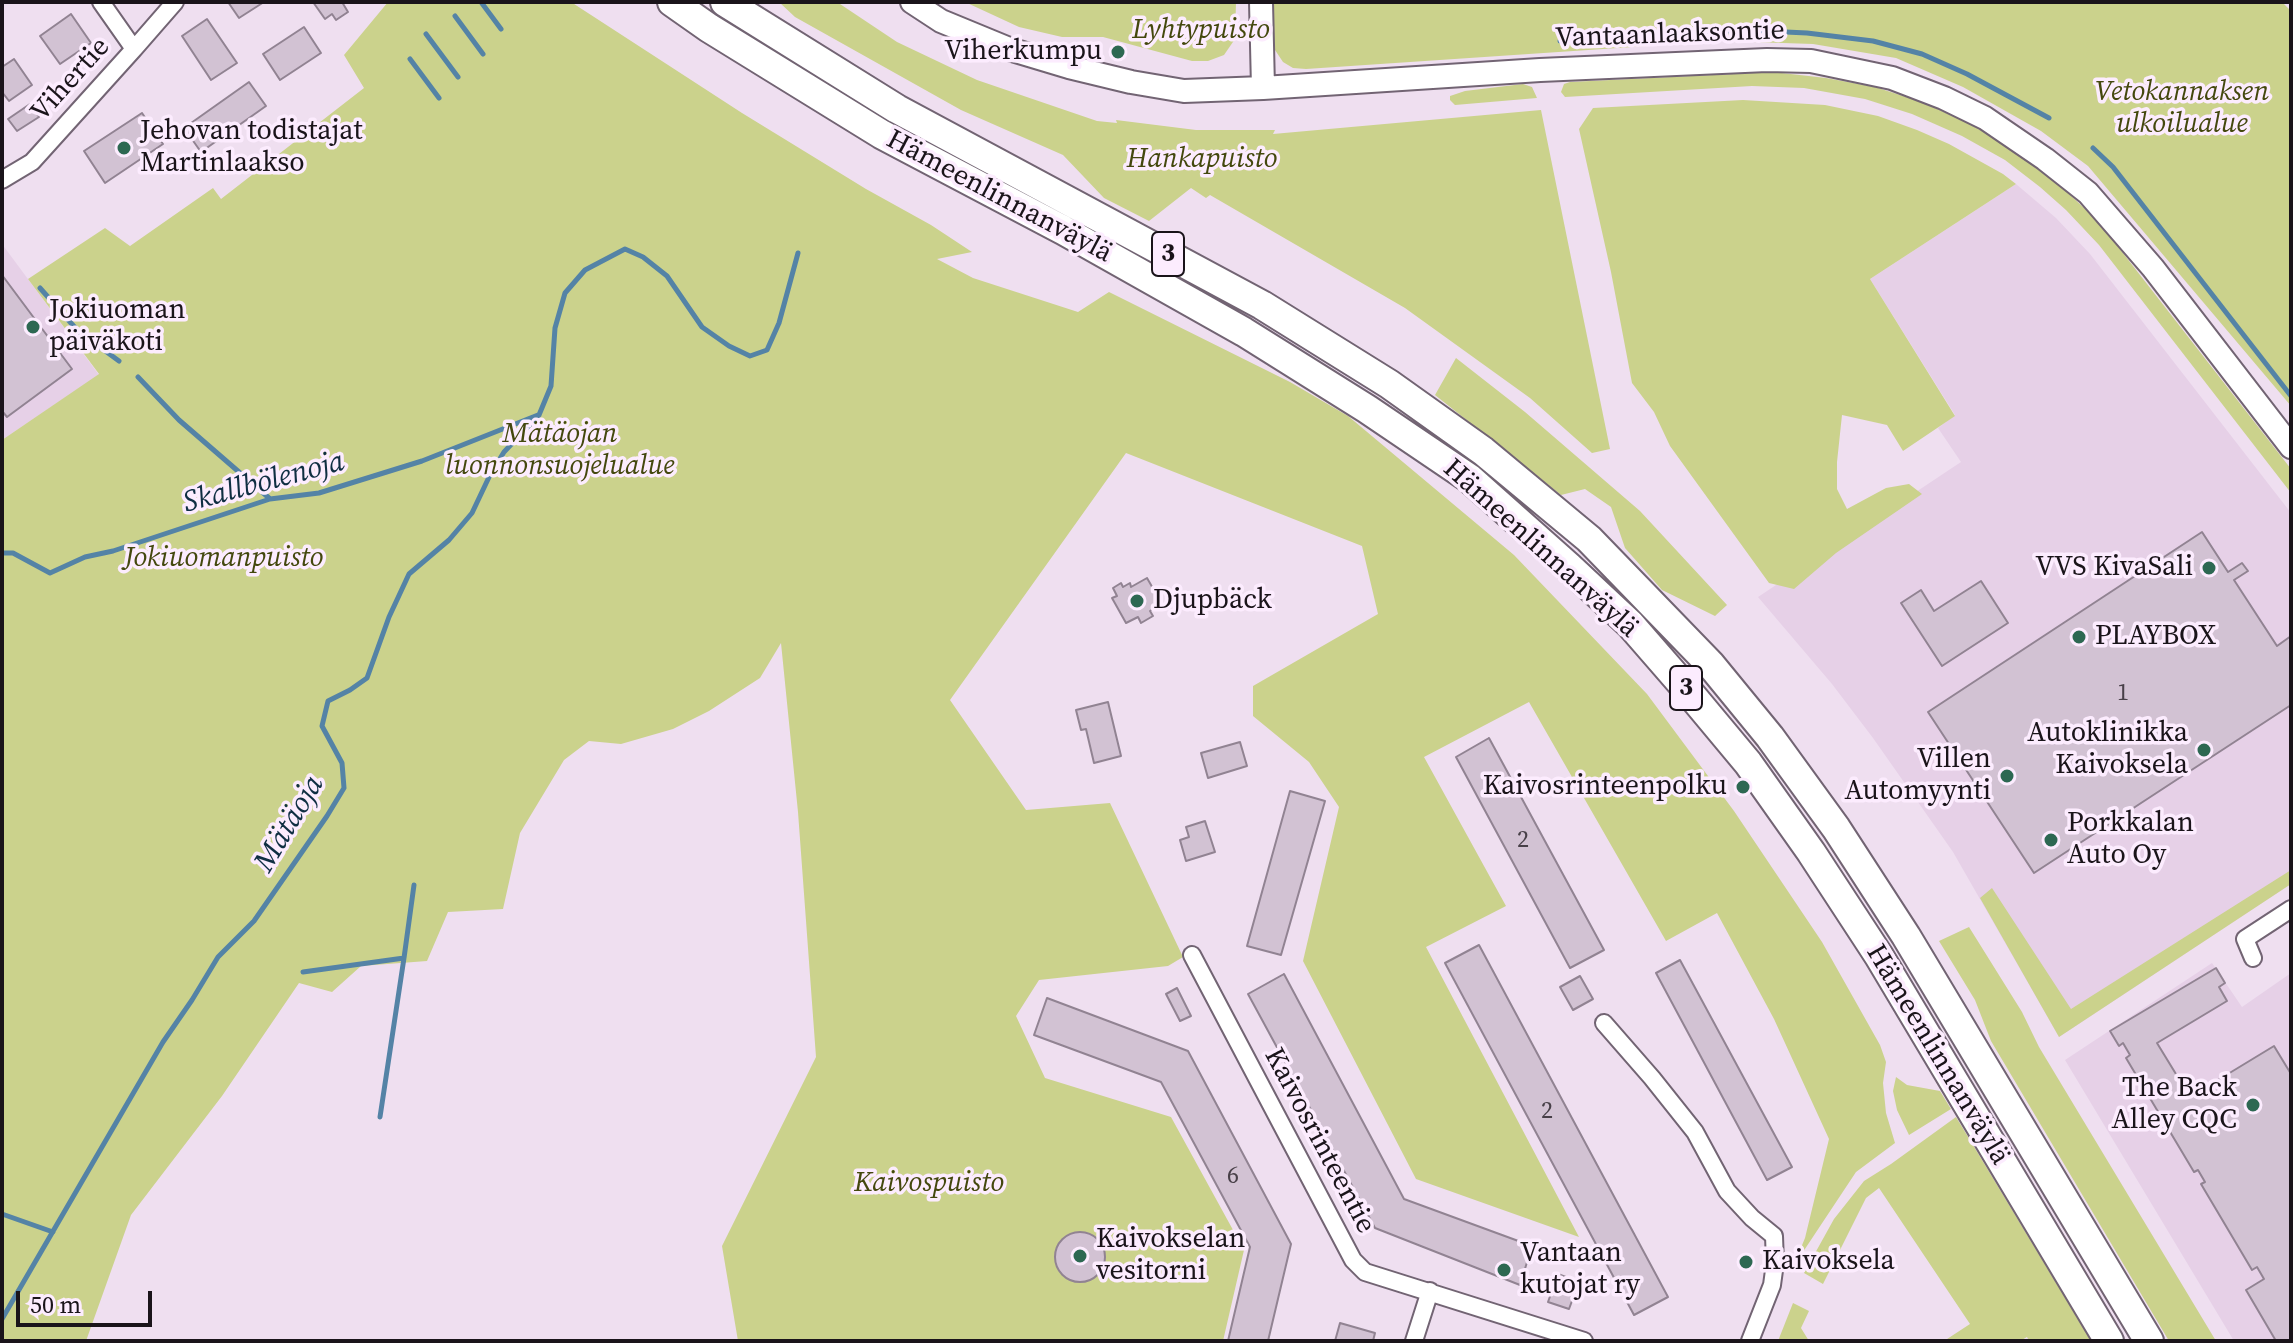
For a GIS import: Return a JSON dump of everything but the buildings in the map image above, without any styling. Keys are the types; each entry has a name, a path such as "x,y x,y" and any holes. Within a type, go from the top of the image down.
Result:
{"highway":[{"name":"Hämeenlinnanväylä","path":"672,2 881,134 1063,230 1244,332 1367,409 1469,478 1569,567 1630,624 1683,685 1748,763 1811,852 1879,956 2109,1341"},
{"name":"Hämeenlinnanväylä","path":"725,2 897,109 1262,305 1389,384 1483,451 1589,539 1711,665 1770,737 1836,828 1906,936 2149,1341"}],"main road":[{"name":"Vantaanlaaksontie","path":"912,2 941,21 1009,49 1085,71 1184,91 1767,60 1811,61 1892,78 1985,118 2088,193 2153,268 2291,447"},
{"path":"1261,2 1263,88"}],"street":[{"name":"Vihertie","path":"2,180 32,162 134,49 101,2"},
{"path":"134,49 175,2"},
{"path":"2253,958 2245,939 2291,909"},
{"name":"Kaivosrinteentie","path":"1192,955 1353,1260 1365,1272 1584,1341"},
{"path":"1604,1023 1695,1132 1727,1191 1774,1236 1772,1285 1750,1341"},
{"path":"1414,1341 1430,1291"}],"shaded area":[{"path":"2016,184 2056,218 2090,254 2291,513 2291,884 2059,1037 1953,852 1832,684 1758,597 1961,462 1938,428 1955,415 1870,279"},
{"name":"Jokiuoman päiväkoti","path":"2,244 99,375 2,440"},
{"path":"2212,963 2242,1007 2291,973 2291,1341 2234,1341 2065,1060"}],"green space":[{"path":"388,2 571,2 742,113 972,252 937,259 973,278 1078,312 1109,292 1290,382 1348,416 1514,555 1647,694 1734,811 1822,942 1880,1045 1886,1062 1883,1083 1886,1113 1895,1143 1856,1172 1793,1267 1805,1238 1829,1139 1774,1019 1717,913 1666,941 1529,702 1424,757 1506,906 1426,947 1579,1237 1416,1179 1303,961 1339,807 1309,762 1253,716 1253,686 1378,614 1362,546 1126,453 950,700 1026,810 1110,803 1183,957 1168,966 1039,980 1016,1016 1045,1078 1171,1117 1244,1250 1223,1341 738,1341 722,1246 816,1057 798,812 781,643 760,678 709,711 673,729 621,744 589,741 564,760 520,833 503,909 448,912 427,961 361,966 332,992 299,983 222,1096 131,1215 86,1341 2,1341 2,440 99,374 28,279 105,228 130,246 213,188 221,199 364,88 344,55"},
{"name":"Hankapuisto","path":"779,2 837,2 897,42 977,80 1097,121 1117,123 1116,120 1196,130 1275,130 1273,134 1541,110 1610,449 1592,453 1530,398 1405,308 1210,195 1206,198 1191,188 1149,221 1104,198 1063,155 961,110 795,17"},
{"name":"Lyhtypuisto","path":"965,2 1236,2 1235,39 1224,55 1208,61 1192,61 1103,37 1062,37 1019,27"},
{"name":"Vetokannaksen ulkoilualue","path":"1273,2 2282,2 2291,11 2291,406 2088,166 2041,131 1963,87 1896,58 1813,44 1722,41 1293,68 1283,62 1275,50 1270,29"},
{"path":"1773,72 1875,87 1922,102 1970,124 2022,155 2098,221 2291,469 2291,493 2099,245 2040,187 2005,160 1962,136 1912,114 1865,99 1804,88 1752,86 1565,97 1561,92 1564,84 1570,82"},
{"path":"1523,84 1532,87 1537,98 1455,105 1450,100 1450,96 1465,91"},
{"path":"1743,100 1825,105 1878,116 1949,144 2016,184 1870,279 1955,416 1903,451 1887,425 1842,415 1837,489 1847,509 1886,488 1909,484 1922,494 1836,553 1794,589 1769,583 1670,446 1654,412 1632,383 1579,129 1593,108"},
{"path":"1456,358 1525,412 1640,511 1727,605 1715,616 1662,590 1625,548 1611,507 1585,489 1561,495 1435,395"},
{"path":"2291,870 2291,884 2059,1037 1980,898 1992,888 2071,1009"},
{"path":"1969,927 2216,1341 2169,1341 1991,1041 1975,1000 1939,941"},
{"path":"1896,1077 1907,1085 1940,1091 1951,1109 1909,1135 1897,1110 1893,1091"},
{"path":"1956,1117 2091,1341 2029,1341 2027,1337 2020,1341 1944,1341 1970,1324 1879,1188 1866,1198 1823,1284 1804,1273 1834,1219 1864,1181"},
{"path":"1793,1303 1809,1311 1801,1328 1809,1341 1778,1341"}],"waterway":[{"path":"481,2 501,29"},
{"path":"455,16 483,54"},
{"path":"1560,41 1743,30 1807,33 1873,41 1922,54 2049,118"},
{"path":"426,34 458,77"},
{"path":"410,59 439,98"},
{"path":"2093,148 2113,167 2291,396"},
{"name":"Mätäoja","path":"2,1319 163,1042 218,957 254,921 344,788 342,763 322,726 328,701 367,678 389,617 409,574 449,540 472,513 504,452 539,415 551,386 555,328 565,293 585,270 625,249 643,257 667,276 702,327 750,356 767,350 779,323 798,253"},
{"path":"40,288 78,331 119,361"},
{"path":"138,377 179,420 269,498"},
{"name":"Skallbölenoja","path":"2,553 13,553 50,573 85,557 113,551 270,499 319,493 422,461 538,415"},
{"path":"404,958 414,885"},
{"path":"303,972 404,958 380,1117"},
{"path":"2,1214 53,1232"}],"place":[{"name":"Viherkumpu","path":"1118,52"},
{"name":"Jehovan todistajat Martinlaakso","path":"124,148"},
{"name":"Jokiuoman päiväkoti","path":"33,327"},
{"name":"VVS KivaSali","path":"2209,568"},
{"name":"Djupbäck","path":"1137,601"},
{"name":"PLAYBOX","path":"2079,637"},
{"name":"Autoklinikka Kaivoksela","path":"2204,750"},
{"name":"Villen Automyynti","path":"2007,776"},
{"name":"Kaivosrinteenpolku","path":"1743,787"},
{"name":"Porkkalan Auto Oy","path":"2051,840"},
{"name":"The Back Alley CQC","path":"2253,1105"},
{"name":"Kaivokselan vesitorni","path":"1080,1256"},
{"name":"Kaivoksela","path":"1746,1262"},
{"name":"Vantaan kutojat ry","path":"1504,1270"}],"park label":[{"name":"Mätäojan luonnonsuojelualue","path":"560,451"},
{"name":"Jokiuomanpuisto","path":"224,559"},
{"name":"Kaivospuisto","path":"929,1184"}]}
